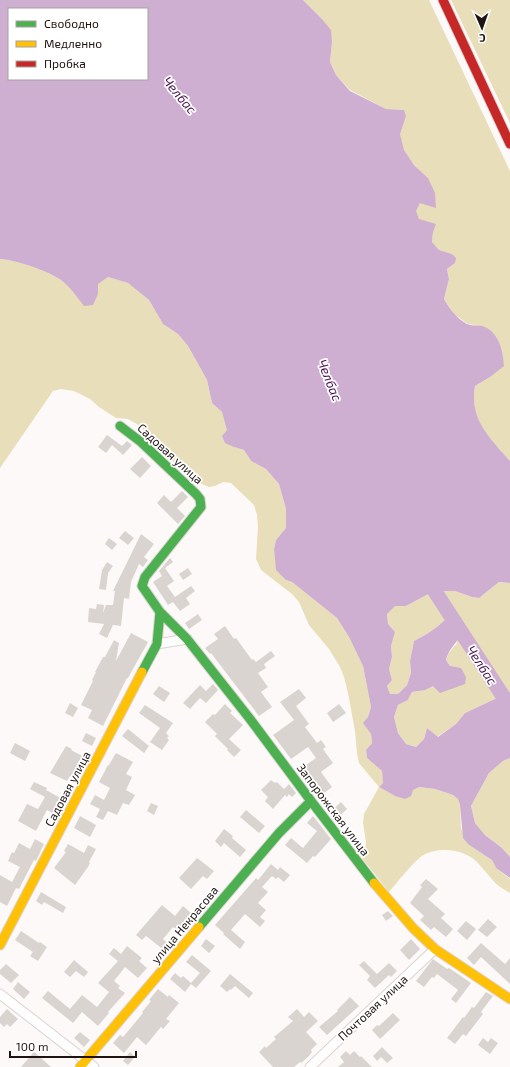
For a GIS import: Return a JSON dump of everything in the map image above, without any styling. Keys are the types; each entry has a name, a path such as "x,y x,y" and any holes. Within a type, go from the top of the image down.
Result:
{"street":[{"path":"443,0 510,144"},
{"name":"Садовая улица","path":"0,945 157,644 160,612 142,586 143,581 199,511 201,503 196,494 141,442 120,426"},
{"name":"Запорожская улица","path":"160,612 187,639 250,719 310,801 373,881 413,928 435,949 510,998"},
{"path":"157,644 187,639"},
{"name":"улица Некрасова","path":"83,1064 279,833 310,801"},
{"name":"Почтовая улица","path":"310,1067 435,949"},
{"path":"0,994 83,1064 94,1067"}],"shaded area":[{"path":"303,0 429,0 510,171 510,461 482,427 475,408 475,386 490,377 480,326 468,324 454,314 444,299 449,279 447,269 455,263 452,254 439,250 432,242 433,232 419,219 415,211 420,203 428,178 414,164 403,147 400,134 401,127 406,116 404,110 386,109 350,90 336,75 330,62 332,42 330,30 322,19"},
{"path":"451,0 510,0 510,123"},
{"path":"0,259 23,264 61,280 84,305 98,294 97,284 108,277 128,283 149,300 163,324 178,334 188,346 207,380 212,403 222,412 234,447 244,450 251,461 266,469 279,484 286,509 286,528 276,540 274,549 275,556 286,580 292,582 337,618 349,637 363,666 371,707 368,717 364,723 371,734 372,743 366,750 367,758 382,771 383,783 379,787 359,763 348,693 340,667 329,649 309,625 299,602 292,594 261,570 256,559 258,527 254,505 231,483 223,482 209,487 199,483 180,469 140,426 128,419 116,418 90,399 74,391 61,389 53,391 0,468"},
{"path":"499,582 510,583 510,692 465,713 456,724 437,737 427,728 424,739 416,747 406,744 398,733 394,717 398,705 408,700 412,692 426,689 438,680 450,666 446,660 448,654 457,643 449,616 433,630 414,641 410,661 411,673 407,685 398,694 390,694 387,686 392,680 389,669 392,657 391,646 395,632 388,624 387,613 395,605 406,606 434,591 455,591 479,598"},
{"path":"510,758 510,857 502,848 485,835 475,823 471,806 489,773 503,761"},
{"path":"379,787 395,796 419,787 435,789 453,795 458,799 460,805 461,828 469,845 492,860 496,868 510,879 510,893 495,883 472,858 465,854 451,850 436,851 422,856 389,892 362,858 366,842 363,823 364,814"}],"water":[{"path":"0,0 303,0 331,30 332,42 330,62 336,75 350,91 386,109 404,110 406,116 400,134 404,150 414,165 428,178 435,193 436,208 420,203 416,211 419,219 436,224 432,242 439,250 452,254 456,258 455,263 447,269 449,279 444,299 454,313 463,322 469,325 482,326 492,332 499,342 503,354 504,366 475,386 474,398 478,418 483,427 510,461 510,583 499,582 479,598 455,591 434,591 406,606 395,606 387,614 388,624 395,632 391,646 392,657 389,669 392,680 387,686 390,694 398,694 407,685 411,673 410,661 414,641 433,630 449,616 456,615 460,624 460,635 448,653 446,660 450,666 461,668 466,677 465,684 440,693 433,686 425,690 412,692 408,700 398,705 394,717 398,733 406,744 416,747 424,739 427,728 438,737 456,724 465,713 510,692 510,758 503,761 489,773 471,806 475,823 485,835 502,848 510,857 510,878 496,868 492,860 469,845 463,838 460,805 458,799 453,795 435,789 419,787 413,790 411,796 405,799 395,796 379,787 383,783 382,771 367,758 366,750 372,743 371,734 363,723 368,717 371,707 363,666 349,637 337,618 292,582 286,580 276,570 274,549 276,540 286,528 286,509 279,484 266,469 251,461 244,450 225,443 222,436 227,430 222,412 212,403 207,380 188,346 178,334 163,324 149,300 128,283 108,277 98,284 98,294 93,305 84,306 61,280 40,270 0,259"}],"building":[{"path":"107,435 122,446 127,441 132,445 123,455 112,445 106,453 98,447"},
{"path":"142,457 151,466 140,478 130,469"},
{"path":"182,491 188,497 177,508 185,516 178,524 157,503 164,495 171,502"},
{"path":"125,531 134,538 128,545 119,538"},
{"path":"141,534 154,544 144,557 148,560 143,567 139,564 131,582 129,599 124,598 121,626 113,625 107,638 99,634 104,624 88,622 89,608 96,609 97,604 104,605 103,613 106,605 113,605 115,591 113,591"},
{"path":"109,538 117,544 112,550 105,544"},
{"path":"170,558 173,562 165,568 174,581 167,586 175,597 191,586 195,591 186,598 190,604 180,611 173,602 168,605 153,582 162,576 159,571"},
{"path":"107,562 113,566 108,573 106,590 99,589 102,570"},
{"path":"188,568 192,574 183,580 179,574"},
{"path":"198,614 202,620 189,629 185,623"},
{"path":"225,626 252,660 253,659 256,662 271,651 275,656 264,664 266,668 258,673 268,687 261,692 272,707 259,716 211,653 210,654 205,648 218,639 214,634"},
{"path":"131,633 148,642 127,678 103,726 88,718 92,710 81,705 93,681 95,672 114,640 119,643 116,661"},
{"path":"213,684 218,690 206,703 200,698 190,709 183,703 200,685 206,691"},
{"path":"159,686 170,693 164,702 153,694"},
{"path":"299,689 306,698 296,706 309,724 305,727 317,743 321,740 326,747 323,749 333,763 321,772 332,787 319,797 314,791 317,789 302,768 316,758 308,747 291,759 273,735 294,720 280,702"},
{"path":"70,703 78,708 73,717 65,713"},
{"path":"225,704 232,711 230,713 243,725 229,739 241,750 234,757 215,736 217,734 205,722 213,714 215,715"},
{"path":"339,704 346,713 333,722 327,713"},
{"path":"145,705 173,723 166,733 169,736 167,738 169,740 162,750 150,742 160,728 139,713"},
{"path":"128,729 149,746 144,753 122,736"},
{"path":"86,733 96,738 92,746 82,741"},
{"path":"15,743 30,751 25,761 10,753"},
{"path":"66,746 88,759 77,780 70,776 67,781 50,773"},
{"path":"116,753 133,762 126,774 132,777 126,790 135,795 129,805 123,803 117,815 108,811 103,820 96,817 100,809 90,804 95,795 104,800 110,788 99,782"},
{"path":"271,780 275,783 277,782 284,789 289,784 296,793 292,797 289,794 287,797 285,795 273,809 265,801 268,797 261,790"},
{"path":"34,782 47,788 46,790 64,800 59,809 61,810 58,816 47,810 36,831 18,821 27,804 38,809 45,797 30,789"},
{"path":"341,802 347,809 336,819 330,812"},
{"path":"151,803 158,806 154,815 147,811"},
{"path":"246,810 265,826 259,833 240,817"},
{"path":"80,816 96,825 90,837 74,828"},
{"path":"313,816 331,839 315,857 313,856 307,863 285,845 291,838 303,848 317,831 307,823"},
{"path":"224,829 246,850 240,857 224,843 221,847 215,841"},
{"path":"35,839 44,844 36,861 34,860 19,889 16,888 7,906 0,902 0,875 12,882 20,867 8,861 12,852 14,853 19,843 30,849"},
{"path":"68,844 84,853 88,845 96,849 88,867 75,885 54,868 66,852 64,851"},
{"path":"197,858 214,871 207,879 203,876 191,889 179,878"},
{"path":"271,864 278,870 280,867 290,875 284,882 278,877 276,879 272,876 262,887 268,892 258,903 266,910 260,917 265,921 260,927 245,914 231,930 245,942 240,949 215,925 256,878 258,880"},
{"path":"426,879 438,889 428,899 445,914 441,918 453,929 446,937 434,927 431,930 420,920 424,916 410,903 422,887 420,885"},
{"path":"41,892 66,907 63,913 44,902 42,905 36,901"},
{"path":"162,905 175,916 183,906 192,914 178,931 173,927 163,939 169,944 164,950 146,936 142,940 136,935"},
{"path":"388,911 393,916 386,921 382,915"},
{"path":"488,919 497,927 487,937 478,930"},
{"path":"466,921 476,929 467,940 457,931"},
{"path":"21,931 47,947 38,961 30,956 33,952 15,940"},
{"path":"206,939 215,946 209,953 201,946"},
{"path":"411,939 420,949 409,960 400,950"},
{"path":"481,943 505,964 510,958 510,984 481,957 474,965 467,958"},
{"path":"127,946 142,958 139,961 147,968 138,978 125,967 114,981 120,986 118,988 125,993 98,1026 82,1012 73,1023 42,998 48,991 70,1009 82,995 97,1007 109,992 98,983 118,961 109,954 114,948 121,954"},
{"path":"192,955 211,971 196,988 191,984 185,992 170,979 175,973 181,978 183,976 191,983 200,973 186,962"},
{"path":"433,959 471,983 456,1003 451,999 458,990 437,974 434,978 432,977 424,987 416,981"},
{"path":"74,960 88,972 84,977 76,971 70,977 64,972"},
{"path":"364,961 377,974 389,963 397,971 391,977 389,975 375,988 367,980 370,976 359,965"},
{"path":"6,964 19,975 11,983 0,974 0,970"},
{"path":"230,974 253,993 249,998 235,986 227,992 220,986"},
{"path":"18,982 30,992 24,999 13,989"},
{"path":"158,989 179,1003 166,1019 170,1021 163,1029 161,1027 146,1045 137,1037 124,1053 113,1043 120,1035 123,1037 143,1013 142,1012 151,1001 149,1000"},
{"path":"486,992 493,996 481,1012 483,1014 466,1036 463,1034 455,1044 447,1038 463,1017 464,1018 472,1007 474,1008"},
{"path":"350,997 359,1006 327,1035 319,1027 338,1011 337,1010"},
{"path":"7,1009 18,1019 10,1027 7,1024 4,1027 0,1023 0,1017"},
{"path":"297,1009 304,1017 309,1012 318,1021 306,1032 317,1044 311,1050 312,1052 308,1057 294,1067 273,1067 259,1052 276,1039 274,1037 293,1021 288,1017"},
{"path":"393,1013 400,1020 380,1039 372,1030 377,1025 379,1026"},
{"path":"80,1032 90,1040 84,1047 74,1038"},
{"path":"483,1038 488,1042 491,1038 498,1043 490,1054 478,1045"},
{"path":"382,1047 393,1058 387,1063 381,1057 377,1061 373,1056"},
{"path":"346,1051 350,1055 354,1051 372,1067 338,1067 344,1062 340,1057"},
{"path":"34,1052 42,1059 51,1067 21,1067"},
{"path":"130,1052 135,1057 128,1065 123,1061"}],"waterway":[{"name":"Челбас","path":"423,573 510,707"}],"traffic: fast":[{"path":"120,426 141,442 196,494 200,499 201,507 145,577 142,586 160,612 157,644 142,672"},
{"path":"160,612 187,639 250,719 374,883"},
{"path":"199,927 279,833 311,801"}],"traffic: slow":[{"path":"0,945 142,672"},
{"path":"374,883 413,928 435,949 510,999"},
{"path":"80,1067 199,927"}],"traffic: jam":[{"path":"443,0 510,144"}]}
